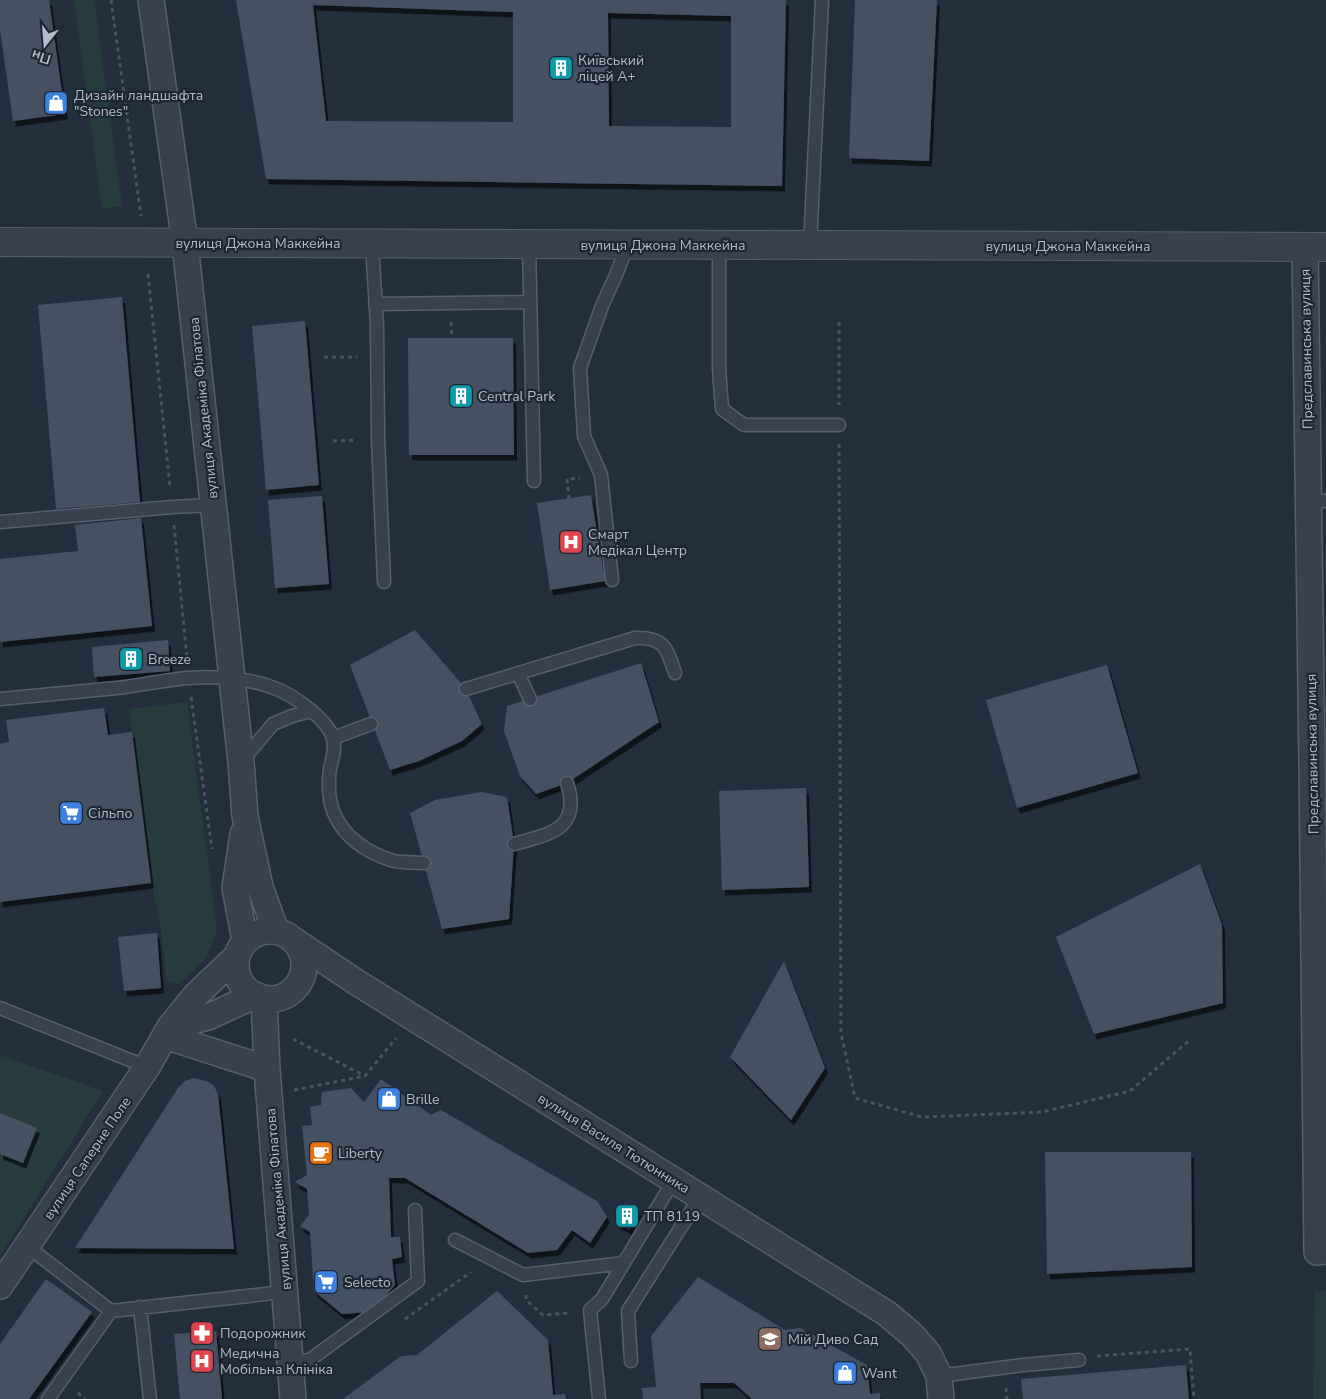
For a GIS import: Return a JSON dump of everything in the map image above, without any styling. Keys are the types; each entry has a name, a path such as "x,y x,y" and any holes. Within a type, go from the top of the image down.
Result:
{"street":[{"name":"вулиця Академіка Філатова","path":"151,0 185,243 246,816 260,887 285,936"},
{"name":"вулиця Джона Маккейна","path":"1,239 185,243 1316,247"},
{"name":"Предславинська вулиця","path":"1316,247 1317,1252 1326,1251"},
{"name":"вулиця Академіка Філатова","path":"241,948 235,888 246,816"},
{"path":"265,931 285,936 301,949 304,971 300,982 294,990 285,996 275,999 260,997 246,988 239,979 236,967 241,948 254,934 265,931"},
{"name":"вулиця Василя Тютюнника","path":"285,936 886,1313 911,1334 928,1353 940,1387"},
{"name":"вулиця Саперне Поле","path":"0,1286 147,1067 167,1031 195,996 241,948"},
{"path":"300,982 353,980"},
{"name":"вулиця Академіка Філатова","path":"260,997 293,1399"},
{"path":"167,1031 260,997"},
{"path":"167,1031 267,1069"}],"lane":[{"path":"810,245 822,0"},
{"path":"372,244 384,582"},
{"path":"528,244 534,480"},
{"path":"612,580 601,475 584,436 580,368 602,306 628,244"},
{"path":"719,245 719,369 722,409 744,425 839,425"},
{"path":"375,304 529,302"},
{"path":"0,522 213,505"},
{"path":"466,689 635,638 648,638 660,643 668,651 675,673"},
{"path":"518,673 530,699"},
{"path":"0,699 116,688 190,678 232,678 276,688 312,711 324,722 333,738 334,751 328,789 332,812 346,834 364,848 395,861 424,863"},
{"path":"241,762 273,724 292,716 312,711"},
{"path":"333,738 371,724"},
{"path":"514,844 550,834 563,825 570,811 571,796 567,783"},
{"path":"0,1008 147,1067"},
{"path":"599,1399 590,1310 602,1299 674,1180"},
{"path":"631,1360 628,1311 700,1196"},
{"path":"290,1364 311,1359 418,1281 415,1210"},
{"path":"455,1240 523,1275 624,1263"},
{"path":"27,1246 111,1311 266,1294 285,1290"},
{"path":"140,1307 150,1399"},
{"path":"48,1399 111,1311"},
{"path":"940,1387 1023,1365 1079,1360"}],"path":[{"path":"111,0 142,222"},
{"path":"148,274 190,678 213,856"},
{"path":"452,322 452,338"},
{"path":"839,322 841,1033 855,1098 922,1117 1042,1112 1130,1091 1192,1039"},
{"path":"324,357 377,357"},
{"path":"286,1092 366,1076 399,1034"},
{"path":"288,1037 366,1076"},
{"path":"398,1324 490,1258"},
{"path":"523,1275 526,1300 543,1315 577,1313 590,1310"},
{"path":"1079,1360 1095,1356 1190,1349 1194,1399"}],"green space":[{"path":"74,0 94,0 122,206 102,209"},
{"path":"187,702 217,931 205,960 179,984 167,981 160,921 151,883 129,709"},
{"path":"0,1055 103,1091 0,1256"},
{"path":"1315,1291 1326,1291 1326,1399 1313,1399"}],"building":[{"path":"0,0 49,0 65,114 13,121 0,29"},
{"name":"Київський ліцей А+","path":"236,0 786,0 782,186 266,179","holes":["313,5 513,12 513,122 326,121","608,13 731,16 731,127 609,126"]},
{"path":"855,0 937,0 929,161 849,158"},
{"path":"122,297 140,502 56,509 38,305"},
{"path":"305,321 319,485 266,490 252,326"},
{"name":"Central Park","path":"408,338 513,338 514,455 409,455"},
{"name":"Смарт Медікал Центр","path":"591,495 605,581 550,590 537,503"},
{"path":"322,496 329,584 275,588 268,500"},
{"path":"141,518 152,626 0,642 0,559 78,551 75,525"},
{"path":"415,630 466,689 482,724 462,741 419,761 390,770 350,665"},
{"name":"Breeze","path":"168,640 170,671 94,677 92,647"},
{"path":"641,663 659,722 567,783 536,794 520,776 504,731 507,706"},
{"path":"1107,665 1138,773 1017,808 986,700"},
{"name":"Сільпо","path":"104,708 108,735 132,732 151,883 0,902 0,744 9,742 6,720"},
{"path":"806,788 809,887 722,890 719,791"},
{"path":"482,792 507,797 514,844 509,919 442,929 410,813 435,800"},
{"path":"1200,864 1222,925 1223,1003 1094,1034 1056,937"},
{"path":"157,933 161,988 124,991 118,937"},
{"path":"784,961 825,1068 791,1120 730,1057"},
{"path":"194,1078 209,1082 214,1086 218,1094 234,1249 75,1248 178,1088 185,1081"},
{"path":"381,1079 431,1115 441,1110 597,1201 607,1217 590,1243 572,1230 557,1250 528,1253 405,1178 389,1178 391,1237 400,1237 402,1257 392,1259 395,1285 371,1312 342,1314 314,1291 310,1232 300,1226 309,1215 307,1189 295,1182 307,1175 302,1126 312,1125 310,1107 321,1105 322,1092 351,1088 364,1102"},
{"path":"0,1113 37,1128 23,1163 0,1154"},
{"path":"1045,1152 1191,1152 1192,1267 1047,1274"},
{"name":"ТП 8119","path":"624,1203 639,1210 629,1229 615,1222"},
{"path":"698,1277 785,1330 800,1328 867,1365 870,1394 880,1393 880,1399 752,1399 734,1383 700,1383 701,1399 643,1399 642,1388 656,1387 651,1336"},
{"path":"46,1279 92,1312 29,1399 0,1399 0,1344"},
{"path":"497,1291 548,1340 553,1395 565,1394 566,1399 343,1399 401,1356 417,1355"},
{"path":"216,1331 222,1399 180,1399 174,1334"},
{"path":"1186,1365 1189,1399 1023,1399 1021,1379"}],"place":[{"name":"Київський ліцей А+","path":"561,68"},
{"name":"Дизайн ландшафта \"Stones\"","path":"56,103"},
{"name":"Central Park","path":"461,396"},
{"name":"Смарт Медікал Центр","path":"571,542"},
{"name":"Breeze","path":"131,659"},
{"name":"Сільпо","path":"71,813"},
{"name":"Brille","path":"389,1099"},
{"name":"Liberty","path":"321,1153"},
{"name":"ТП 8119","path":"627,1216"},
{"name":"Selecto","path":"326,1282"},
{"name":"Подорожник","path":"202,1333"},
{"name":"Мiй Диво Сад","path":"770,1339"},
{"name":"Медична Мобільна Клініка","path":"202,1361"},
{"name":"Want","path":"845,1373"}]}
